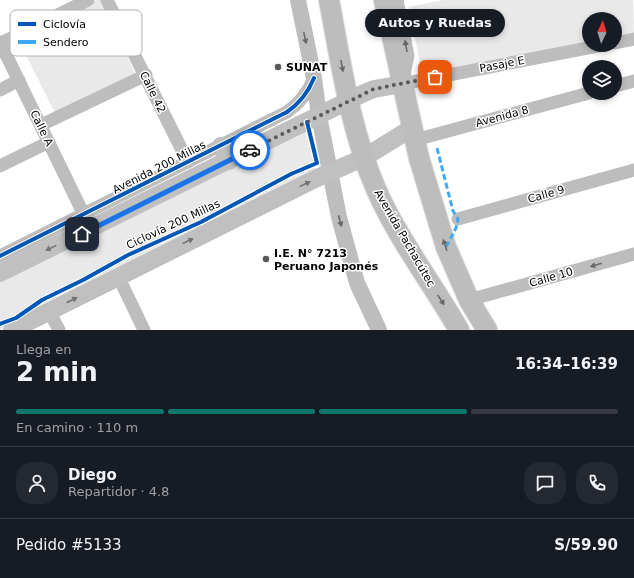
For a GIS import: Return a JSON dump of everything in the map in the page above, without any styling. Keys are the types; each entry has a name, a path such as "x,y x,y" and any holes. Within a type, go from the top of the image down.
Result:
{"main road":[{"name":"Avenida Pachacútec","path":"329,0 356,130 376,189 417,263 459,330"},
{"path":"396,0 402,84 419,158 446,247 469,300 487,330"},
{"name":"Avenida 200 Millas","path":"0,273 225,153 319,116 374,89 402,84"},
{"path":"12,330 329,172 413,134"}],"street":[{"path":"67,10 88,0"},
{"name":"Calle 42","path":"107,0 112,10"},
{"path":"298,0 314,78 329,172 339,217 357,283 379,330"},
{"path":"0,42 10,37"},
{"path":"622,42 634,39"},
{"name":"Calle A","path":"0,42 84,215"},
{"name":"Pasaje E","path":"402,84 582,49"},
{"name":"Calle 42","path":"136,56 188,162"},
{"path":"40,125 146,75"},
{"name":"Avenida 200 Millas","path":"0,256 188,162 225,153 298,104 311,87 314,78"},
{"path":"0,90 19,80"},
{"path":"622,84 634,81"},
{"name":"Avenida 8","path":"413,134 582,95"},
{"path":"0,166 49,142"},
{"name":"Calle 9","path":"458,219 634,170"},
{"name":"Calle 10","path":"469,300 634,254"},
{"path":"118,276 144,330"},
{"path":"50,311 59,330"}],"shaded area":[{"path":"97,0 102,0 106,10 77,10"},
{"path":"443,0 633,0 634,33 622,35 622,12 582,12 582,42 422,74 409,7"},
{"path":"26,56 127,56 135,74 55,113"},
{"path":"305,130 316,171 281,192 0,330 0,281"}],"marked path":[{"path":"437,148 453,211 458,219 456,228 446,247"}],"cycle path":[{"path":"0,256 287,112 303,97 314,78"},
{"name":"Ciclovía 200 Millas","path":"0,324 16,318 42,300 83,280 128,255 201,222 291,174 317,163 307,122"}],"way so far":[{"path":"250,150 374,89 435,77"}],"place":[{"name":"SUNAT","path":"278,67"},
{"name":"Autos y Ruedas","path":"435,77"},
{"name":"I.E. N° 7213 Peruano Japonés","path":"266,259"}],"route":[{"path":"82,234 250,150"}]}
